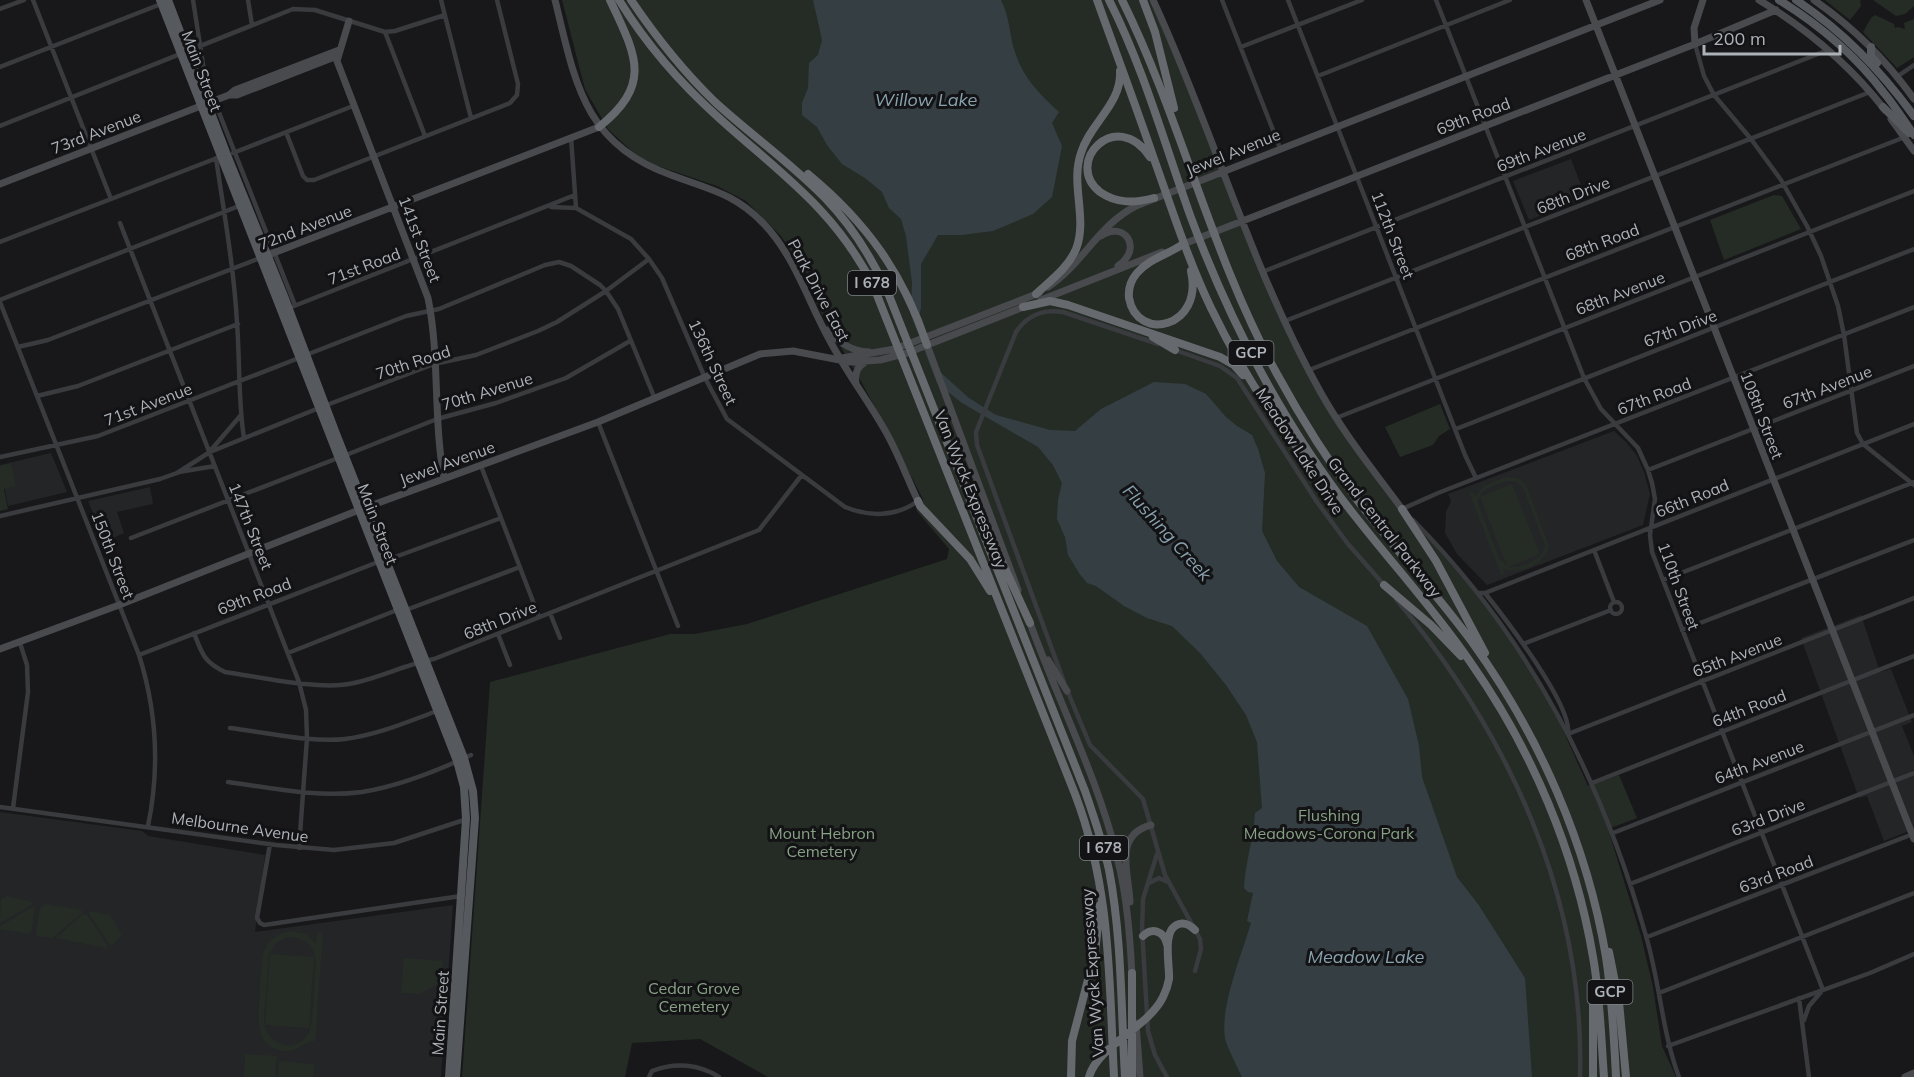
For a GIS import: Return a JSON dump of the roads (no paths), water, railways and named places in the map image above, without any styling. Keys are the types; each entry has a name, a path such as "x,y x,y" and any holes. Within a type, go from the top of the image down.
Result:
{"highway":[{"path":"599,127 622,106 630,93 635,74 633,51 610,0"},
{"name":"Van Wyck Expressway","path":"619,0 650,44 683,82 724,122 809,196 833,223 855,253 883,308 1082,811 1093,846 1101,884 1106,927 1114,1077"},
{"name":"Van Wyck Expressway","path":"631,0 658,38 690,76 824,198 849,226 864,248 888,293 1081,782 1102,844 1115,913 1125,1077"},
{"path":"1096,0 1160,177 1183,248 1193,281 1192,295 1186,310 1178,319 1167,324 1153,324 1144,320 1136,313 1130,302 1131,281 1146,265 1183,248"},
{"name":"Grand Central Parkway","path":"1108,0 1141,72 1196,229 1235,321 1282,410 1358,520 1442,624 1482,678 1517,738 1554,817 1575,879 1594,960 1604,1077"},
{"name":"Grand Central Parkway","path":"1122,0 1156,74 1216,238 1255,331 1298,411 1353,494 1453,617 1501,686 1534,744 1559,797 1580,852 1596,909 1609,983 1616,1077"},
{"path":"1143,0 1157,42 1188,161"},
{"path":"1036,294 1062,270 1077,245 1079,159 1087,139 1116,94 1120,79 1118,58"},
{"path":"1154,198 1126,202 1105,195 1091,181 1088,170 1089,159 1095,147 1102,141 1115,136 1126,136 1144,148 1160,177"},
{"path":"772,151 798,166 825,188 869,235 902,285 926,341"},
{"path":"1183,248 1220,327 1265,401 1303,455 1358,520"},
{"path":"1023,307 1059,302 1230,362 1238,368 1265,401"},
{"path":"1137,328 1175,350"},
{"path":"938,421 1030,623"},
{"path":"918,501 978,570 1013,637"},
{"path":"1402,509 1441,570 1501,686"},
{"path":"1384,585 1438,632 1482,678"},
{"path":"1071,1077 1074,1033 1096,944 1101,884"},
{"path":"1596,909 1612,962 1627,1077"},
{"path":"1089,1077 1092,1068 1100,1058 1158,1006 1167,988 1169,970 1167,944 1175,925 1185,923 1195,930"},
{"path":"1143,936 1150,931 1158,932 1164,935 1167,944"},
{"path":"1593,1077 1594,960"},
{"path":"1132,973 1132,1077"}],"main road":[{"path":"1779,0 1813,23 1844,51 1884,92 1914,137"},
{"path":"1796,0 1839,32 1882,75 1914,116"},
{"name":"Main Street","path":"163,1 200,84 204,104"},
{"path":"1871,47 1871,56 1881,68 1882,75"},
{"path":"1844,51 1846,57 1855,66 1854,72"},
{"name":"Main Street","path":"185,52 224,156 267,256 292,307 303,356"},
{"path":"1883,107 1914,137"},
{"name":"Main Street","path":"224,156 239,206 267,256 322,407 363,509 397,610 464,758 464,787 470,818 456,1077"},
{"name":"Main Street","path":"382,561 406,610 438,711 464,758"},
{"name":"Main Street","path":"449,1077 466,896"}],"street":[{"path":"0,9 24,0"},
{"path":"33,0 111,199"},
{"path":"193,0 205,77 200,84"},
{"path":"248,0 252,25"},
{"path":"441,0 471,118"},
{"path":"286,132 303,176 307,180 314,180 510,103 517,95 518,84 497,0"},
{"name":"Park Drive East","path":"555,0 575,79 582,98 599,127 618,146 646,165 717,190 755,215 773,233 787,253 840,359 884,429 918,501"},
{"name":"Grand Central Parkway","path":"1153,0 1181,60 1262,272 1309,370 1336,418 1402,509 1478,593 1517,645 1568,734 1592,783 1613,833 1647,937 1668,1046 1679,1077"},
{"path":"1222,0 1280,148"},
{"name":"112th Street","path":"1288,0 1476,478"},
{"path":"1241,47 1362,0"},
{"name":"110th Street","path":"1436,0 1584,378 1601,409 1634,444 1648,470 1654,488 1650,528 1651,546 1823,990"},
{"path":"1318,76 1510,0"},
{"name":"108th Street","path":"1586,0 1913,835"},
{"name":"Jewel Avenue","path":"926,341 967,321 1036,294 1062,278 1113,220 1130,209 1659,0"},
{"path":"1705,0 1699,10 1694,28 1695,44 1704,76 1724,109 1751,139 1785,186 1811,234 1838,306 1857,433 1863,444 1913,483"},
{"path":"1758,0 1776,10 1854,72 1883,107 1914,151"},
{"path":"1814,0 1830,10 1871,47 1898,76 1914,99"},
{"path":"0,68 163,1"},
{"path":"0,126 293,9 315,10 384,32 395,31 445,15"},
{"name":"69th Road","path":"1183,248 1243,221 1776,10"},
{"path":"338,53 349,21"},
{"path":"384,32 425,136"},
{"name":"69th Avenue","path":"1262,272 1828,50"},
{"name":"73rd Avenue","path":"0,184 229,95 235,90 338,53"},
{"name":"141st Street","path":"338,53 353,106 426,291 430,311 439,449 444,478"},
{"path":"1898,76 1914,65"},
{"name":"68th Drive","path":"1284,321 1870,92"},
{"name":"Main Street","path":"204,104 218,110 224,156"},
{"path":"0,242 353,106"},
{"name":"72nd Avenue","path":"18,347 48,340 599,127"},
{"path":"571,137 576,208"},
{"name":"68th Road","path":"1309,370 1785,186 1905,137"},
{"path":"224,156 223,213 238,324 238,381 244,438"},
{"name":"68th Avenue","path":"1336,418 1914,192"},
{"name":"71st Road","path":"292,307 575,195"},
{"path":"0,301 239,206"},
{"name":"71st Road","path":"549,207 576,208"},
{"name":"136th Street","path":"576,208 631,239 650,259 662,278 705,378 727,419 801,476 845,507 858,513 875,515 892,513 918,501"},
{"name":"147th Street","path":"120,223 299,682 306,710 307,738 299,848"},
{"path":"1088,247 1104,234 1112,231 1119,232 1127,238 1131,249 1128,257 1108,273"},
{"name":"Jewel Avenue","path":"0,649 444,478 598,422 751,357 769,352 800,351 850,362 867,362 979,324 1108,273 1183,248"},
{"name":"67th Drive","path":"1456,429 1914,249"},
{"name":"70th Road","path":"177,473 210,452 322,407 434,364 476,355 538,331 557,322 606,291 650,259"},
{"name":"71st Avenue","path":"0,458 98,436 406,316 430,311 545,265 559,262 571,266 606,291"},
{"path":"606,291 618,309 655,399"},
{"name":"150th Street","path":"0,301 139,655 149,691 156,743 155,782 148,826"},
{"name":"67th Road","path":"1402,509 1914,307"},
{"name":"Meadow Lake Drive","path":"1195,930 1169,885 1157,852 1148,809 1141,795 1090,745 1067,691 975,439 990,394 1016,332 1030,317 1045,312 1057,311 1069,314 1175,350 1221,366 1237,378 1317,502 1432,644 1468,696 1503,757 1532,818 1547,859 1563,913 1576,977 1580,1029 1580,1077"},
{"path":"818,318 844,346 885,356"},
{"path":"37,396 78,386 238,324"},
{"name":"70th Avenue","path":"131,538 437,419 496,403 566,378 630,341"},
{"path":"926,341 1030,623 1110,830 1122,879 1129,928 1140,1077"},
{"name":"Jewel Avenue","path":"840,359 885,356"},
{"path":"856,385 857,370 861,364 867,362"},
{"name":"67th Avenue","path":"1648,470 1914,366"},
{"path":"210,452 241,416"},
{"path":"598,422 678,626"},
{"name":"66th Road","path":"1478,593 1485,593 1914,424"},
{"name":"70th Road","path":"0,516 215,466"},
{"path":"481,466 540,617"},
{"name":"68th Drive","path":"194,633 202,655 210,665 225,672 327,686 353,683 434,659 759,530 801,476"},
{"path":"1663,580 1913,483"},
{"name":"69th Road","path":"139,655 382,561 501,518"},
{"path":"1682,630 1914,540"},
{"path":"1594,550 1614,602"},
{"path":"406,610 520,567"},
{"name":"Grand Central Parkway","path":"1485,593 1523,644 1566,717 1568,734"},
{"name":"65th Avenue","path":"1568,734 1914,598"},
{"path":"1614,602 1620,603 1622,610 1615,614 1611,610 1611,604 1614,602"},
{"path":"288,653 397,610"},
{"path":"1523,644 1611,610"},
{"path":"550,613 560,638"},
{"path":"498,634 510,665"},
{"path":"13,808 28,692 27,665 20,643"},
{"path":"1038,643 1067,691"},
{"name":"64th Road","path":"1592,783 1914,656"},
{"path":"230,728 307,738 343,740 379,733 438,711"},
{"name":"64th Avenue","path":"1613,833 1914,715"},
{"path":"228,782 303,792 351,792 401,783 464,758"},
{"name":"63rd Drive","path":"1630,884 1914,773"},
{"name":"Melbourne Avenue","path":"0,807 299,848 334,850 386,845 414,838 470,818"},
{"path":"1129,928 1130,900 1126,849 1128,841 1136,831 1151,825"},
{"name":"63rd Road","path":"1647,937 1913,835"},
{"path":"270,844 257,918 260,923 269,926 466,896"},
{"path":"1157,852 1142,904 1143,936 1148,1031 1155,1054 1167,1077"},
{"path":"1147,886 1159,878 1164,879 1169,885"},
{"path":"1659,993 1914,893"},
{"path":"1195,930 1201,946 1195,971"},
{"path":"1668,1046 1870,973 1914,954"},
{"path":"1803,1021 1809,1006 1823,990"},
{"path":"1799,998 1809,1077"},
{"path":"649,1077 652,1071 682,1065 709,1070 719,1077"},
{"path":"708,1077 709,1070"},
{"path":"1905,1077 1914,1073"}],"water":[{"name":"Meadow Lake","path":"813,0 1001,0 1019,63 1036,89 1059,112 1052,123 1062,146 1052,197 1033,214 993,231 938,235 921,264 919,316 940,372 969,398 996,415 1050,430 1075,431 1101,409 1154,382 1185,384 1206,394 1226,417 1252,435 1265,473 1262,531 1277,561 1299,587 1367,626 1408,699 1419,746 1422,777 1457,877 1478,904 1525,978 1532,1077 1242,1077 1226,1041 1224,1025 1229,996 1251,923 1247,921 1253,893 1244,888 1255,813 1262,808 1257,742 1246,715 1226,685 1200,653 1172,626 1147,618 1124,606 1096,586 1087,583 1079,573 1068,555 1065,537 1057,519 1062,483 1053,465 1038,447 962,403 937,383 911,315 912,282 906,236 901,219 889,208 882,192 842,164 817,127 802,115 802,103 808,88 809,63 818,55 822,40"}],"water label":[{"name":"Willow Lake","path":"926,100"},
{"name":"Flushing Creek","path":"1167,533"}],"park label":[{"name":"Flushing Meadows-Corona Park","path":"1329,824"},
{"name":"Mount Hebron Cemetery","path":"822,842"},
{"name":"Cedar Grove Cemetery","path":"694,997"}]}
